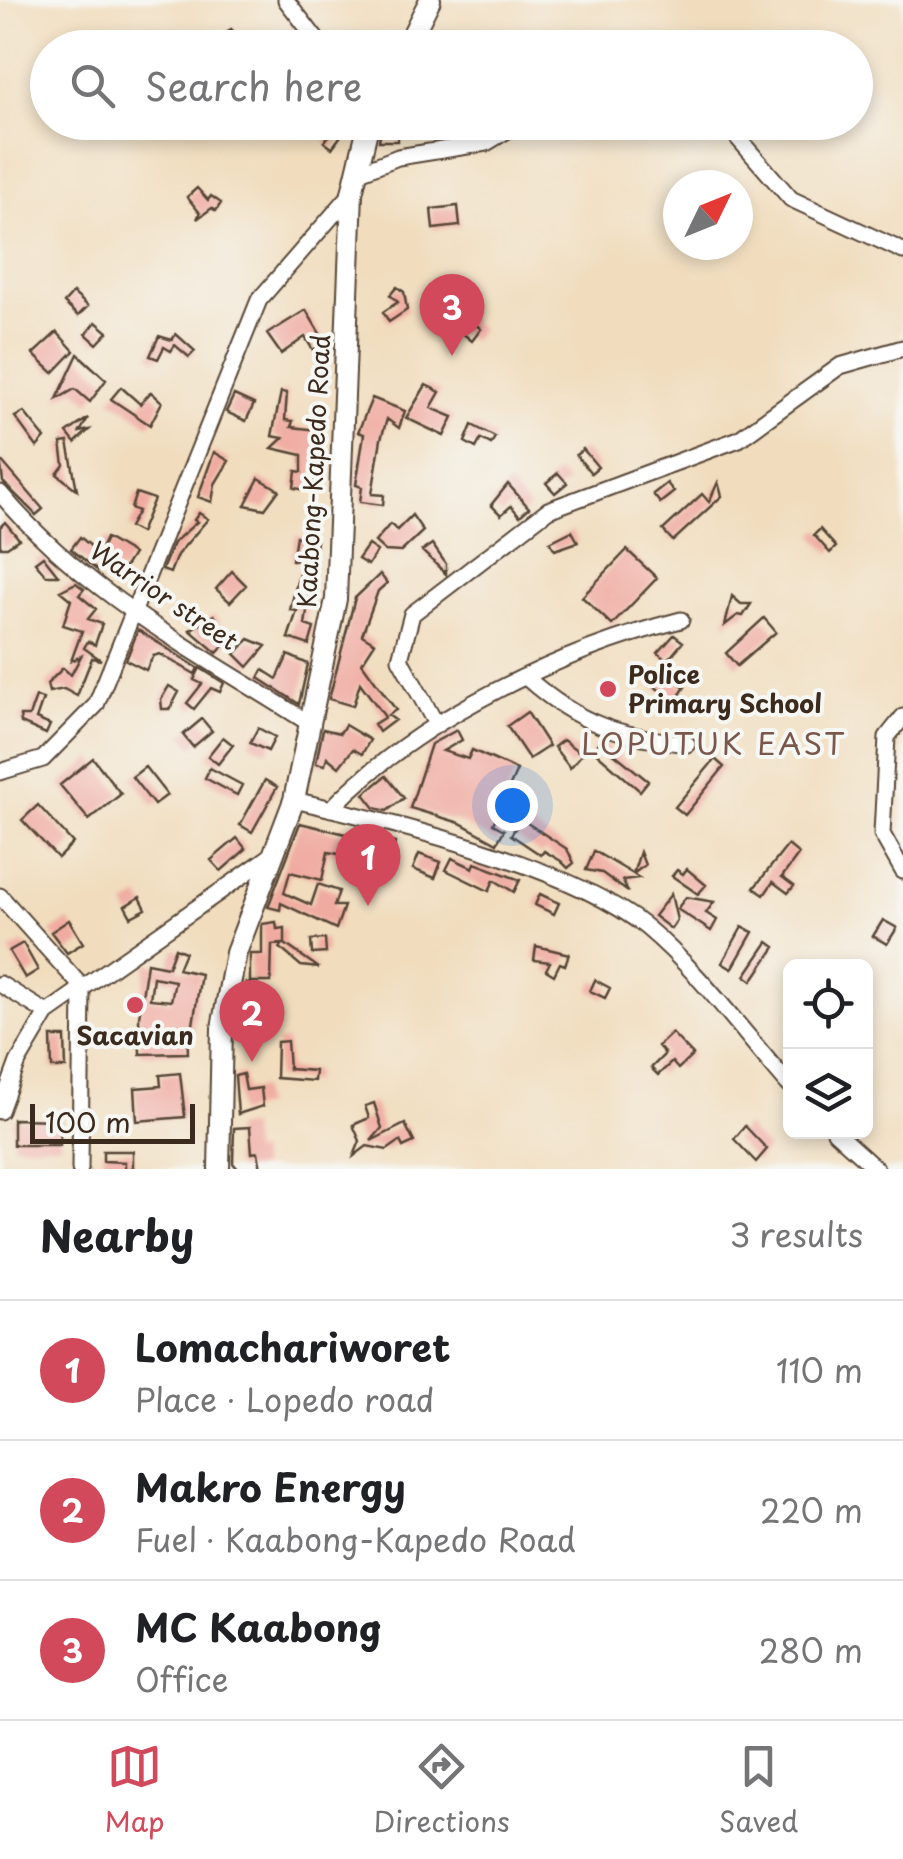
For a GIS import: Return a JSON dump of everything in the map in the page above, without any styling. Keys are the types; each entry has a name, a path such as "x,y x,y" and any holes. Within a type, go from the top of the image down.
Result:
{"main road":[{"path":"415,30 430,0"},
{"name":"Kaabong-Kapedo Road","path":"219,1169 222,1028 236,954 294,800 336,600 355,183 366,140"}],"street":[{"path":"286,0 309,30"},
{"path":"0,772 43,759 96,705 108,686 132,609 259,300 355,183 398,157 491,140"},
{"path":"740,140 791,199 903,251"},
{"path":"436,724 400,659 412,614 548,510 739,439 840,366 903,348"},
{"name":"Warrior street","path":"0,493 45,544 132,609 312,725"},
{"path":"331,809 436,724 630,632 680,620"},
{"path":"528,678 582,720 611,732 687,744"},
{"path":"903,717 887,737 882,834 903,871"},
{"path":"294,800 426,834 564,881 616,906 672,953 783,1078"},
{"path":"0,1111 18,1062 47,1012 275,853"},
{"path":"0,896 82,987 80,1169"},
{"path":"0,984 47,1012"},
{"path":"843,1139 876,1169"}],"building":[{"path":"197,188 208,200 211,196 221,203 216,211 212,208 197,219 200,213 187,197"},
{"path":"458,206 460,226 433,229 431,209"},
{"path":"397,287 404,292 407,310 389,322 383,312 398,302 390,295"},
{"path":"73,293 88,306 78,316 64,303"},
{"path":"444,297 481,329 472,341 456,328 443,340 436,333 448,321 436,303"},
{"path":"306,310 325,342 313,350 305,337 281,354 267,334"},
{"path":"96,322 108,332 97,344 86,334"},
{"path":"57,332 74,351 53,373 33,354"},
{"path":"176,334 195,351 189,357 175,345 171,351 164,347 158,359 150,356 159,336 172,340"},
{"path":"78,354 106,380 90,402 75,389 57,399"},
{"path":"426,385 440,392 431,408 453,417 444,436 406,418"},
{"path":"121,387 140,404 151,392 162,402 150,425 111,399"},
{"path":"281,392 287,393 285,420 293,421 291,427 318,430 313,491 294,488 296,471 302,472 302,455 272,448 283,438 272,436"},
{"path":"234,395 254,404 246,421 226,412"},
{"path":"372,398 405,411 399,428 387,419 381,439 372,494 384,495 383,505 360,502 362,487 356,485 364,434 358,432"},
{"path":"24,412 45,438 37,447 15,417"},
{"path":"88,418 80,432 89,430 75,443 67,433"},
{"path":"472,425 495,437 491,444 481,439 476,448 465,442"},
{"path":"68,442 77,490 57,474 64,465 61,443"},
{"path":"583,449 598,467 591,473 576,455"},
{"path":"214,452 229,461 215,484 212,502 198,497"},
{"path":"0,459 43,509 36,515 3,482"},
{"path":"558,473 567,483 555,493 546,483"},
{"path":"259,478 279,490 265,509 245,505"},
{"path":"718,482 722,496 673,541 663,530 702,494 709,502"},
{"path":"667,483 674,492 660,503 653,494"},
{"path":"508,484 529,508 520,516 511,506 501,515 491,505"},
{"path":"136,493 154,499 140,533 129,527 138,511 131,508"},
{"path":"199,513 208,519 177,555 170,573 162,570 173,543 197,522 194,520"},
{"path":"412,515 423,531 401,552 385,551 375,542 390,524 397,530"},
{"path":"5,522 19,539 0,547 0,527"},
{"path":"820,529 836,547 830,553 814,535"},
{"path":"572,531 578,542 555,550 550,542"},
{"path":"296,536 317,541 305,625 314,628 309,645 288,638 297,611 290,610 302,561 292,560"},
{"path":"80,537 99,553 106,538 133,554 121,573 103,564 98,571 71,549"},
{"path":"432,544 446,564 446,574 422,551"},
{"path":"368,545 377,551 368,565 358,559"},
{"path":"627,550 657,578 612,625 582,597"},
{"path":"43,556 58,575 46,575 35,562"},
{"path":"232,571 246,585 230,602 216,589"},
{"path":"380,574 387,583 378,591 362,635 375,643 362,663 396,710 388,715 395,720 379,732 374,724 385,717 360,683 353,706 329,699 355,598"},
{"path":"76,583 84,589 79,595 96,609 88,619 102,624 95,645 88,641 84,648 101,660 92,658 77,696 64,689 49,692 47,684 63,668 71,675 81,656 71,661 82,631 63,625 71,600 60,591"},
{"path":"732,596 741,604 751,604 743,616 738,615 725,625"},
{"path":"214,615 220,624 215,627 229,641 217,653 190,630"},
{"path":"764,618 776,632 737,666 726,653"},
{"path":"138,630 198,668 195,674 160,654 153,656 146,670 126,660"},
{"path":"674,635 683,642 667,661 658,653"},
{"path":"249,639 266,646 248,667 235,654"},
{"path":"288,655 308,664 299,704 259,678 263,670 277,679"},
{"path":"200,668 224,683 220,692 211,688 194,709 187,703 202,684 194,680"},
{"path":"660,669 685,687 675,702 650,683"},
{"path":"169,686 179,692 170,709 162,709 161,699"},
{"path":"36,697 43,699 36,719 50,725 46,734 21,723 20,716 29,716"},
{"path":"527,712 549,746 529,759 507,726"},
{"path":"202,719 212,731 193,747 183,735"},
{"path":"345,725 370,740 362,754 353,749 339,767 327,757 325,765 316,763 323,729 340,733"},
{"path":"258,728 275,737 268,751 250,743"},
{"path":"457,730 462,740 443,751 468,759 472,750 517,770 493,824 504,830 497,843 460,823 410,808 431,744"},
{"path":"223,737 233,745 218,764 208,756"},
{"path":"563,740 582,754 570,768 554,747"},
{"path":"600,742 648,781 640,791 593,750"},
{"path":"93,758 121,794 89,820 60,785"},
{"path":"715,759 724,767 685,815 675,807"},
{"path":"145,767 167,795 154,805 132,777"},
{"path":"210,768 242,785 237,795 205,778"},
{"path":"386,776 404,798 387,811 375,808 364,794"},
{"path":"265,780 277,787 252,832 240,825"},
{"path":"38,805 73,843 58,858 22,820"},
{"path":"521,819 567,849 574,863 568,868 511,835"},
{"path":"300,823 358,837 354,857 328,852 322,880 290,872 284,893 311,905 318,884 339,891 334,906 344,906 336,929 281,903 280,910 268,907"},
{"path":"237,838 246,849 221,871 211,860"},
{"path":"375,838 395,843 390,867 370,862"},
{"path":"788,845 799,854 782,877 794,886 788,893 773,882 764,895 754,888"},
{"path":"594,851 639,878 622,880 628,892 602,873 586,870"},
{"path":"640,852 645,865 633,874"},
{"path":"419,854 441,862 435,878 413,869"},
{"path":"452,858 473,868 475,863 520,880 514,892 494,880 489,891 446,870"},
{"path":"687,869 706,885 698,894 672,876 677,870 683,874"},
{"path":"540,894 559,903 554,914 535,905"},
{"path":"671,894 677,920 671,929 654,916"},
{"path":"140,897 146,909 131,917 125,906"},
{"path":"686,897 714,902 706,913 717,920 711,931 677,909"},
{"path":"69,920 83,943 67,953 51,932"},
{"path":"883,920 897,928 887,944 873,936"},
{"path":"276,922 277,929 285,928 285,944 319,968 301,966 280,948 283,944 272,945 271,982 250,982 250,954 262,954 262,924"},
{"path":"742,927 753,932 732,969 722,963"},
{"path":"325,939 326,953 312,954 311,940"},
{"path":"768,942 775,947 752,981 745,976"},
{"path":"23,943 38,970 25,978 9,951"},
{"path":"536,946 569,954 565,965 560,963 554,975 546,970 550,962 534,960"},
{"path":"175,948 185,952 178,969 201,974 192,1031 187,1031 188,1053 140,1054 139,1017 147,963 168,967","holes":["153,977 175,981 171,1001 150,999"]},
{"path":"595,980 610,988 605,998 590,991"},
{"path":"246,983 255,986 252,998 267,1003 253,1037 236,1032"},
{"path":"672,1033 693,1055 678,1069 672,1062 658,1075 651,1068 665,1054 658,1046"},
{"path":"51,1037 65,1037 66,1068 52,1068"},
{"path":"287,1041 289,1069 315,1071 314,1081 276,1078 277,1042"},
{"path":"180,1073 185,1117 137,1121 135,1088 161,1086 160,1075"},
{"path":"243,1074 246,1090 261,1088 263,1106 238,1114 235,1076"},
{"path":"374,1103 382,1128 371,1141 405,1124 414,1142 403,1147 400,1141 387,1150 367,1146 354,1156 360,1141 353,1125 369,1118 365,1106"},
{"path":"13,1119 60,1120 60,1145 13,1145"},
{"path":"745,1126 767,1149 756,1162 734,1139"},
{"path":"250,1127 252,1153 258,1152 261,1169 238,1169 233,1163 234,1128"},
{"path":"103,1151 133,1151 133,1169 125,1169 125,1162 103,1161"}],"place":[{"name":"MC Kaabong","path":"452,356"},
{"name":"Police Primary School","path":"608,689"},
{"name":"Lomachariworet","path":"368,906"},
{"name":"Sacavian","path":"135,1005"},
{"name":"Makro Energy","path":"252,1062"}],"district":[{"name":"LOPUTUK EAST","path":"714,745"}]}
